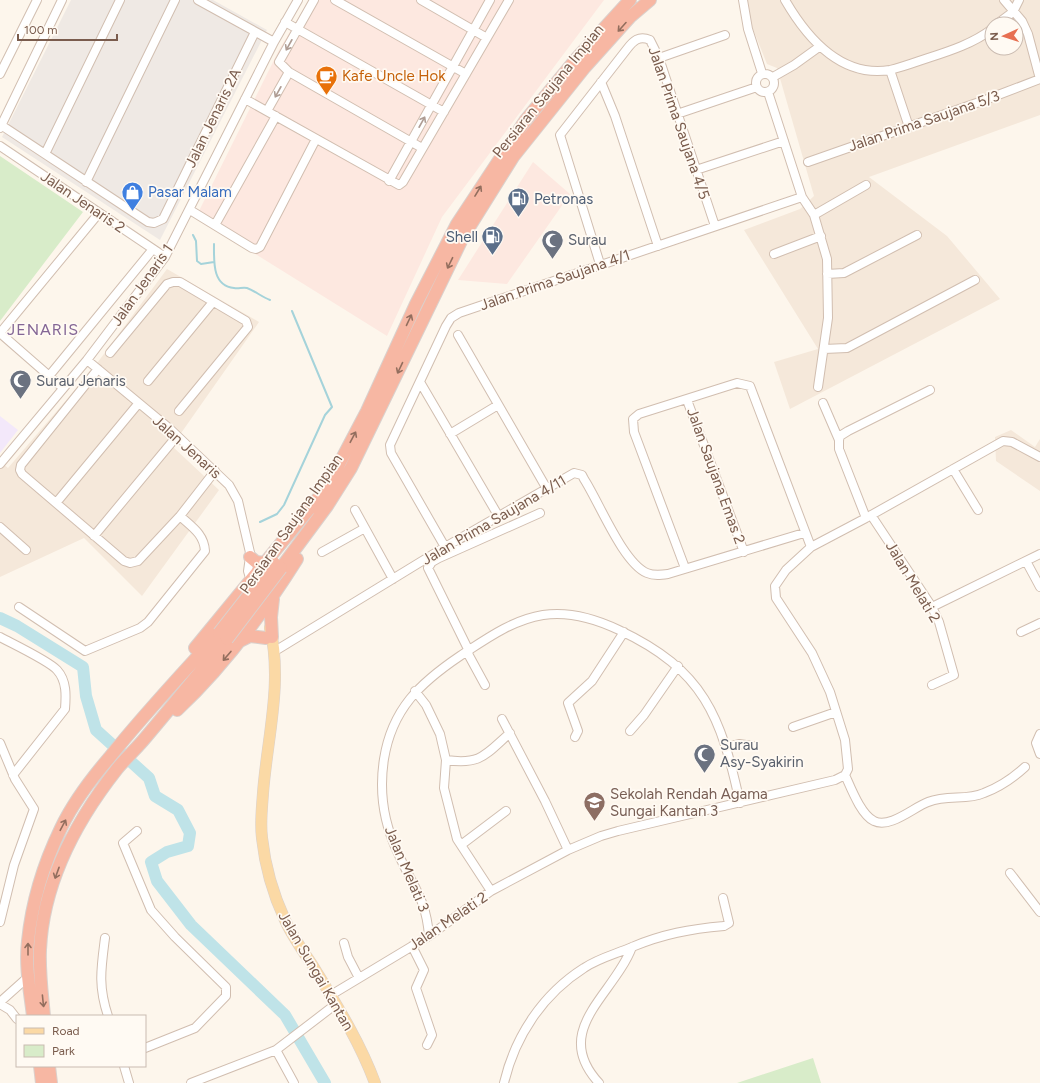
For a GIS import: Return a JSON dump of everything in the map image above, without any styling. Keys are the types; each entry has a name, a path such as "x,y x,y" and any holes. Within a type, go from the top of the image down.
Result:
{"highway":[{"name":"Persiaran Saujana Impian","path":"44,1015 40,978 40,949 44,919 51,889 61,861 78,825 118,768 140,743 223,636 273,564 316,509 330,485 367,411 416,304 457,224 525,121 619,5 630,0"},
{"name":"Persiaran Saujana Impian","path":"273,564 327,506 363,446 463,237 512,157 585,66 630,17 650,0"},
{"path":"140,743 196,692 240,641 274,596 321,520 327,506"},
{"path":"250,557 256,562 273,564"},
{"path":"33,1015 28,977 28,942 33,908 43,872 62,826 88,784 122,738 253,577 273,564"},
{"path":"240,641 254,636 269,638 270,617 274,596"},
{"name":"Persiaran Saujana Impian","path":"122,738 223,636"},
{"path":"40,1067 41,1083"},
{"path":"50,1067 51,1083"}],"main road":[{"name":"Jalan Sungai Kantan","path":"253,577 275,665"},
{"name":"Jalan Sungai Kantan","path":"269,638 275,651 275,665 274,692 261,818 264,854 273,889 286,922 333,1000 367,1062 375,1083"}],"street":[{"path":"0,74 37,0"},
{"path":"62,0 1,127 45,154 86,182 175,0"},
{"path":"45,154 120,0"},
{"path":"198,0 274,42"},
{"name":"Jalan Jenaris 1","path":"0,464 87,360 165,257 274,42 298,0"},
{"path":"314,0 279,62 281,65 289,72 422,148"},
{"path":"335,0 466,74"},
{"path":"421,0 487,38"},
{"path":"392,183 411,142 490,0"},
{"path":"743,0 748,29 762,73"},
{"path":"785,0 819,47 846,65 862,68 890,70 946,52 984,35"},
{"path":"1004,0 1022,21 1028,34 1040,79"},
{"path":"1008,16 1013,12 1019,0"},
{"path":"245,99 392,183 399,185 403,182 507,1"},
{"path":"285,22 444,112"},
{"name":"Jalan Jenaris 2A","path":"86,182 148,222 158,223 163,219 256,32"},
{"path":"659,58 725,36"},
{"name":"Jalan Prima Saujana 4/5","path":"600,264 560,139 562,131 631,44 638,38 650,40 659,58 715,226"},
{"path":"773,77 794,65 819,47"},
{"path":"890,70 909,127"},
{"path":"267,111 289,72"},
{"path":"762,73 769,74 773,77"},
{"path":"762,73 756,80 757,87 762,92 768,92 774,86 773,77"},
{"name":"Jalan Prima Saujana 5/3","path":"808,162 1040,79"},
{"path":"601,82 615,116 658,246"},
{"path":"677,114 757,87"},
{"path":"768,92 802,197 814,215 827,259 828,318 818,387"},
{"path":"215,225 276,116"},
{"path":"190,210 252,248 256,249 260,247 316,139"},
{"path":"696,170 784,141"},
{"name":"Jalan Jenaris 2","path":"0,146 165,257"},
{"path":"814,215 866,186"},
{"name":"Jalan Prima Saujana 4/1","path":"445,547 391,453 390,445 451,318 459,313 600,264 802,197"},
{"path":"63,388 0,333 99,213"},
{"path":"827,274 844,273 917,235"},
{"path":"774,254 821,236"},
{"path":"49,376 153,249"},
{"path":"824,349 846,348 975,280"},
{"path":"110,353 167,284 173,282 180,282 246,320 248,327 179,411"},
{"path":"148,381 213,302"},
{"path":"121,317 133,326"},
{"path":"458,335 547,489"},
{"name":"Jalan Jenaris","path":"87,360 176,436 229,485 238,502 253,577"},
{"path":"98,369 22,465 20,470 22,474 124,561 130,563 138,561 180,516 215,471"},
{"path":"420,382 499,516"},
{"path":"685,568 634,432 633,419 639,414 737,384 750,386 800,524 811,547"},
{"path":"839,440 840,436 848,431 930,390"},
{"name":"Jalan Saujana Emas 2","path":"687,400 744,552"},
{"name":"Jalan Melati 2","path":"823,403 839,440 839,449 869,517 932,607 939,622 954,675 932,685"},
{"path":"56,503 138,404"},
{"path":"450,434 498,405"},
{"path":"94,536 176,436"},
{"path":"1025,767 1010,781 974,797 950,796 927,802 892,821 876,822 868,817 845,775 848,768 845,740 830,692 812,653 775,593 775,586 795,561 811,547 869,517 1003,441 1012,442 1040,456"},
{"path":"953,469 978,510"},
{"name":"Jalan Prima Saujana 4/11","path":"275,651 445,547 574,473 582,475 624,550 634,564 652,575 668,574 804,533"},
{"path":"355,510 393,579"},
{"path":"486,686 428,568 432,562 439,558 540,513"},
{"path":"19,607 85,651 140,628 148,622 205,551 202,536 180,516"},
{"path":"0,527 26,550"},
{"path":"322,552 365,528"},
{"path":"932,607 1040,554"},
{"path":"1026,561 1040,587"},
{"name":"Jalan Melati 3","path":"429,936 428,919 423,902 398,855 389,830 383,804 382,777 388,739 393,726 415,691 441,669 508,625 543,615 574,615 595,620 624,632 653,647 678,666 705,700 723,736 740,803"},
{"path":"1021,632 1040,623"},
{"path":"575,737 578,731 568,703 592,681 624,632"},
{"path":"0,637 57,669 65,686 66,696 65,709 13,775"},
{"path":"630,731 644,715 678,666"},
{"path":"415,691 426,705 440,734 446,760 444,788 457,839 491,891"},
{"path":"793,727 836,712"},
{"path":"502,719 568,850"},
{"path":"446,760 464,763 476,760 510,733"},
{"path":"1040,734 1036,743 1040,754"},
{"path":"0,743 13,775 33,807 34,812 14,865 0,922"},
{"path":"726,747 739,744 753,746"},
{"name":"Jalan Melati 2","path":"190,1083 276,1050 292,1040 333,1000 359,978 429,936 491,891 568,850 618,831 835,780 845,775"},
{"path":"461,845 506,811"},
{"path":"137,831 123,843 151,910 174,937 226,987 226,996 195,1028 146,1048"},
{"path":"1010,873 1040,912"},
{"path":"504,1083 514,1052 525,1027 545,1002 584,968 649,940 674,932 724,926 729,923 723,898"},
{"path":"105,938 100,978 102,1001 108,1015"},
{"path":"344,943 348,957 359,978"},
{"path":"412,946 424,968 423,976 416,988 432,1035 427,1045"},
{"path":"599,1083 586,1066 580,1042 581,1031 597,1001 622,969 632,947"},
{"path":"16,1018 10,1010 0,1003 28,977"},
{"path":"276,1050 294,1083"},
{"path":"34,1067 41,1083"},
{"path":"124,1067 130,1083"}],"shaded area":[{"path":"71,0 213,0 267,30 160,240 2,137"},
{"path":"309,0 604,0 442,217 387,336 196,217 279,50"},
{"path":"748,0 1040,0 1040,115 869,177 947,236 1000,299 790,409 774,362 818,349 744,230 800,209 814,196 777,68 767,64 749,19"},
{"path":"533,162 570,194 507,284 458,280"},
{"path":"167,269 259,322 172,446 219,490 142,596 84,538 0,577 0,461 8,468 92,370"},
{"path":"0,416 18,430 0,453"},
{"path":"1011,430 1035,447 1040,439 1040,491 996,461 995,437"}],"green space":[{"path":"0,156 83,212 0,321"},
{"path":"813,1058 821,1083 737,1083"}],"waterway":[{"path":"193,235 196,241 197,261 201,264 214,262"},
{"path":"214,244 216,272 222,283 234,288 247,288 270,300"},
{"path":"260,522 277,514 284,505 325,415 332,407 292,311"},
{"path":"0,618 17,626 83,667 86,696 96,730 149,778 155,796 178,810 190,833 188,846 167,852 151,862 157,881 191,925 285,1015 325,1083"}],"place":[{"name":"Kafe Uncle Hok","path":"326,96"},
{"name":"Pasar Malam","path":"132,212"},
{"name":"Petronas","path":"519,218"},
{"name":"Shell","path":"493,256"},
{"name":"Surau","path":"552,260"},
{"name":"Surau Jenaris","path":"21,400"},
{"name":"Surau Asy-Syakirin","path":"705,774"},
{"name":"Sekolah Rendah Agama Sungai Kantan 3","path":"595,822"}],"district":[{"name":"JENARIS","path":"43,329"}]}
